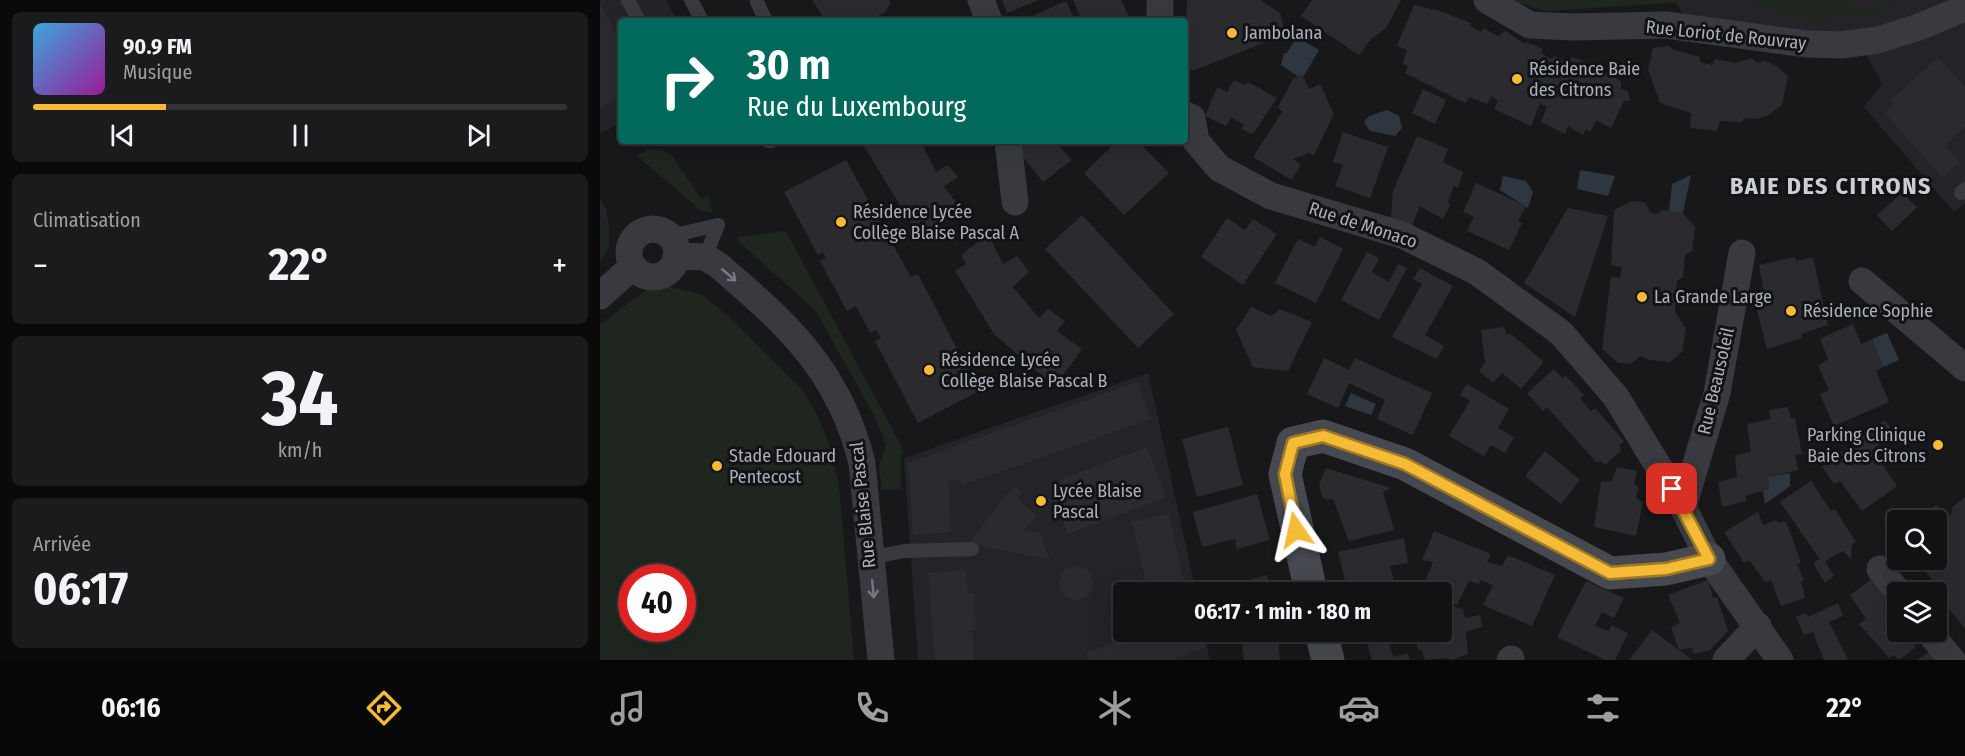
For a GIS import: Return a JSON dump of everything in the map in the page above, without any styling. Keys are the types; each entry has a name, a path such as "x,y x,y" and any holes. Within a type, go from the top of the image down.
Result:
{"street":[{"path":"981,0 988,18"},
{"path":"1160,0 1160,18"},
{"name":"Rue Loriot de Rouvray","path":"1487,0 1530,25 1574,27 1666,25 1807,44 1841,45 1878,39 1919,27 1965,8"},
{"name":"Rue de Monaco","path":"1188,116 1192,118 1196,141 1219,168 1271,196 1402,235 1477,272 1561,333 1616,397 1683,507 1709,559 1780,660"},
{"path":"1008,144 1015,202"},
{"name":"Rue de Monaco","path":"1180,144 1204,173 1281,212 1394,246 1460,275 1558,343 1604,384"},
{"path":"656,229 673,246 669,270 654,276 646,276 633,266 629,252 631,244 641,232 656,229"},
{"name":"Rue Blaise Pascal","path":"673,246 705,257 746,288 802,343 834,386 855,432 862,463 880,660"},
{"name":"Rue Beausoleil","path":"1683,507 1717,393 1742,254"},
{"path":"600,296 633,266"},
{"path":"1862,281 1965,368"},
{"path":"1309,582 1285,474 1293,443 1323,436 1405,464 1610,573 1666,569 1709,559"},
{"path":"1880,569 1890,582"},
{"path":"1726,660 1758,626"},
{"path":"1324,642 1328,660"},
{"path":"1937,642 1952,660"}],"lane":[{"path":"628,0 637,18"},
{"path":"691,0 700,18"},
{"path":"757,2 765,18"},
{"path":"869,558 904,551 972,549"}],"shaded area":[{"path":"600,0 666,0 675,18 618,18 618,124 600,134"},
{"path":"1510,0 1722,0 1544,11"},
{"path":"1674,0 1965,0 1965,203 1954,212 1864,107 1882,84 1860,42 1692,28"},
{"path":"1740,0 1846,0 1855,6 1869,9 1904,0 1874,14 1813,22"},
{"path":"1297,37 1319,50 1302,79 1281,65 1284,53 1287,53"},
{"path":"1387,110 1399,116 1402,128 1395,136 1370,131 1364,122 1369,116"},
{"path":"649,149 670,153 702,200 708,196 712,213 702,211 637,156"},
{"path":"1580,170 1615,176 1608,196 1577,189"},
{"path":"1691,175 1683,213 1669,211 1672,184"},
{"path":"1503,176 1526,181 1533,192 1528,208 1500,190"},
{"path":"600,199 606,209 609,225 600,235"},
{"path":"609,225 609,247 600,262 600,235"},
{"path":"786,231 904,451 901,456 901,489 882,490 879,467 886,445 875,417 814,309 739,242 738,237"},
{"name":"Stade Edouard Pentecost","path":"668,286 703,295 729,317 801,388 819,418 830,448 839,485 854,660 600,660 600,324 649,288"},
{"path":"1887,333 1899,360 1883,367 1872,339"},
{"name":"Lycée Blaise Pascal","path":"1148,373 1194,582 1113,582 1113,642 1206,642 1210,660 918,660 904,458"},
{"path":"1351,393 1376,404 1371,415 1345,406"},
{"path":"1790,473 1790,486 1765,504 1763,491 1769,489 1768,477"}],"building":[{"path":"812,0 889,0 891,3 885,12 875,18 824,18"},
{"path":"1002,0 1039,0 1007,13"},
{"path":"1073,0 1121,0 1130,18 1081,18"},
{"name":"Jambolana","path":"1187,0 1261,0 1280,13 1284,28 1274,39 1188,71"},
{"path":"1312,0 1401,0 1386,28 1370,40 1359,55 1301,16"},
{"path":"1066,1 1074,18 1028,18"},
{"path":"600,3 618,34 618,93 616,100 600,108"},
{"path":"1414,5 1440,11 1471,23 1470,26 1481,32 1483,28 1498,36 1505,31 1525,44 1526,42 1543,49 1541,53 1551,59 1555,56 1569,63 1571,57 1586,62 1586,66 1610,74 1621,81 1621,89 1628,91 1630,101 1624,101 1611,128 1596,120 1590,132 1586,129 1583,135 1568,126 1565,134 1541,122 1547,107 1540,103 1531,126 1494,109 1498,101 1492,96 1487,104 1469,97 1465,103 1405,73 1408,66 1403,63 1407,50 1397,46"},
{"path":"1669,46 1674,50 1700,57 1700,62 1712,65 1715,59 1735,63 1752,58 1757,63 1765,61 1777,66 1788,76 1782,105 1768,115 1756,119 1744,118 1742,122 1720,121 1717,131 1690,128 1691,113 1660,103 1648,70 1653,48"},
{"path":"1938,58 1965,87 1965,126 1945,146 1960,162 1943,178 1885,113 1894,105 1891,100"},
{"path":"1302,74 1309,89 1320,84 1334,114 1314,155 1309,153 1293,159 1301,164 1292,180 1253,157 1282,112 1278,107 1293,79"},
{"path":"1234,80 1245,85 1248,82 1277,98 1253,134 1241,129 1244,124 1231,118 1226,126 1205,116 1217,87 1227,92"},
{"path":"1423,89 1446,100 1435,124 1412,113"},
{"path":"1343,132 1388,147 1370,198 1335,186 1343,165 1333,162"},
{"path":"1417,136 1448,149 1443,162 1463,172 1458,188 1454,186 1448,201 1450,205 1443,219 1420,206 1411,228 1391,218 1393,191"},
{"path":"863,144 929,144 924,148 936,172 948,165 958,177 944,186 961,210 927,230 923,220 913,227"},
{"path":"1023,144 1058,144 1072,160 1043,182 1023,157"},
{"path":"1114,144 1141,144 1169,173 1124,215 1084,173"},
{"path":"846,160 911,277 918,274 979,391 918,423 875,341 881,338 876,330 870,333 856,306 847,311 820,261 826,258 823,252 818,255 784,192"},
{"path":"1476,183 1526,206 1518,221 1522,223 1509,250 1467,231 1474,217 1463,212"},
{"path":"1902,193 1917,207 1892,231 1877,215"},
{"name":"La Grande Large","path":"1632,201 1645,202 1651,213 1658,214 1662,210 1683,213 1695,227 1692,251 1685,255 1683,277 1677,281 1675,312 1686,328 1682,352 1670,362 1649,360 1641,356 1630,364 1618,363 1602,349 1611,277 1620,278 1622,267 1611,265 1614,210"},
{"path":"1568,208 1608,216 1575,317 1524,283"},
{"path":"1082,215 1174,314 1138,348 1045,249"},
{"path":"1227,218 1245,230 1253,219 1277,234 1243,285 1201,257"},
{"path":"988,234 1003,264 1017,256 1029,272 1013,287 1039,318 1048,309 1065,321 1057,331 1082,349 1061,378 1052,371 1046,379 994,334 955,271 966,264 961,255"},
{"path":"1320,237 1343,249 1316,303 1275,283 1298,239 1315,247"},
{"path":"1367,252 1379,258 1372,272 1389,282 1398,264 1407,268 1379,320 1341,300"},
{"name":"Résidence Sophie","path":"1795,257 1796,261 1813,257 1828,325 1801,334 1802,338 1767,349 1753,296 1764,294 1759,265"},
{"path":"1420,268 1453,286 1425,335 1444,346 1437,359 1392,337 1422,284 1413,279"},
{"path":"1251,307 1271,316 1280,309 1312,322 1288,371 1253,367 1236,330"},
{"path":"1853,324 1861,344 1872,339 1883,367 1876,371 1889,402 1834,426 1820,394 1829,390 1818,366 1828,359 1820,339"},
{"path":"1504,327 1507,335 1510,333 1544,362 1521,389 1502,373 1493,383 1479,371 1485,363 1481,330"},
{"path":"1324,358 1349,370 1355,358 1432,393 1413,435 1377,419 1385,400 1349,383 1338,408 1307,394"},
{"path":"1554,369 1562,378 1565,375 1584,395 1580,398 1591,411 1595,408 1624,441 1620,445 1621,451 1605,465 1602,461 1597,463 1547,407 1543,411 1527,393"},
{"path":"1137,382 1151,419 962,485 960,479 949,482 951,532 913,535 908,463"},
{"path":"1467,384 1509,409 1498,428 1514,437 1505,453 1491,445 1484,456 1449,436 1470,401 1460,395"},
{"path":"1788,407 1791,418 1795,418 1802,454 1795,455 1798,470 1768,477 1769,489 1745,496 1747,501 1722,507 1718,482 1737,477 1735,455 1751,452 1747,424 1770,419 1769,410"},
{"path":"1885,420 1895,434 1872,450 1897,486 1862,511 1840,481 1834,484 1822,466"},
{"path":"1228,427 1243,485 1197,497 1182,439"},
{"path":"1147,447 1166,497 1068,534 1049,484"},
{"path":"1545,451 1580,480 1561,504 1525,476"},
{"path":"1617,467 1637,471 1634,483 1639,488 1636,498 1643,502 1636,536 1594,527 1601,482 1612,481"},
{"path":"1326,468 1391,488 1383,492 1394,530 1349,541 1333,499 1326,500 1322,496 1319,484"},
{"path":"1811,481 1831,511 1835,509 1856,542 1852,544 1851,559 1843,551 1825,561 1834,576 1825,583 1813,563 1820,559 1780,502"},
{"path":"1013,486 1022,492 1017,499 1037,515 1024,531 1040,533 1050,560 969,543"},
{"path":"1257,494 1270,540 1237,549 1235,539 1202,547 1193,512"},
{"path":"1965,497 1965,629 1947,606 1947,582 1934,582 1924,570 1947,570 1947,517 1953,513 1951,508"},
{"path":"1937,505 1940,510 1930,510"},
{"path":"1758,512 1763,525 1776,520 1778,523 1786,521 1801,563 1797,564 1804,580 1801,582 1805,598 1781,606 1771,580 1765,582 1750,561 1744,563 1724,532"},
{"path":"1169,514 1184,582 1146,582 1132,522"},
{"path":"1434,531 1491,554 1487,562 1502,566 1508,555 1555,575 1532,626 1483,605 1493,585 1480,580 1479,584 1469,581 1457,605 1452,602 1452,582 1432,582 1426,579 1433,562 1422,560"},
{"path":"1404,538 1408,563 1390,566 1394,582 1346,582 1338,552"},
{"path":"1076,566 1088,571 1093,583 1088,595 1076,600 1064,595 1059,583 1064,571"},
{"path":"966,570 968,594 974,593 976,630 972,630 974,660 935,660 928,573"},
{"path":"1267,575 1269,582 1240,582"},
{"path":"1873,578 1887,596 1887,642 1912,642 1916,647 1899,660 1894,655 1889,658 1859,624 1866,619 1850,595"},
{"path":"1708,580 1713,598 1717,597 1728,631 1710,650 1694,654 1692,648 1679,650 1671,627 1680,623 1668,595"},
{"path":"1586,581 1624,598 1614,618 1602,612 1595,626 1609,631 1611,625 1628,633 1615,660 1605,660 1557,637"},
{"path":"1838,603 1843,616 1829,622 1848,660 1824,660 1813,632 1804,635 1796,617 1806,613 1808,617"},
{"path":"1452,606 1463,609 1465,618 1480,615 1482,627 1466,632 1468,654 1452,660 1446,658 1425,660 1422,650 1418,650 1417,642 1452,642"},
{"path":"1652,630 1679,650 1692,660 1629,660"},
{"path":"1114,642 1204,642 1206,647 1174,660 1089,660 1086,653"},
{"path":"1278,642 1280,660 1244,660 1242,645"},
{"path":"1367,642 1389,642 1393,657 1408,653 1410,660 1372,660"},
{"path":"1930,651 1936,660 1917,660"}],"place":[{"name":"Jambolana","path":"1232,33"},
{"name":"Résidence Baie des Citrons","path":"1517,79"},
{"name":"Résidence Lycée Collège Blaise Pascal A","path":"841,222"},
{"name":"La Grande Large","path":"1642,297"},
{"name":"Résidence Sophie","path":"1791,311"},
{"name":"Résidence Lycée Collège Blaise Pascal B","path":"929,370"},
{"name":"Parking Clinique Baie des Citrons","path":"1938,445"},
{"name":"Stade Edouard Pentecost","path":"717,466"},
{"name":"Lycée Blaise Pascal","path":"1041,501"}],"district":[{"name":"BAIE DES CITRONS","path":"1831,186"}],"route":[{"path":"1296,530 1285,474 1293,443 1323,436 1405,464 1610,573 1666,569 1709,559 1672,489"}]}
